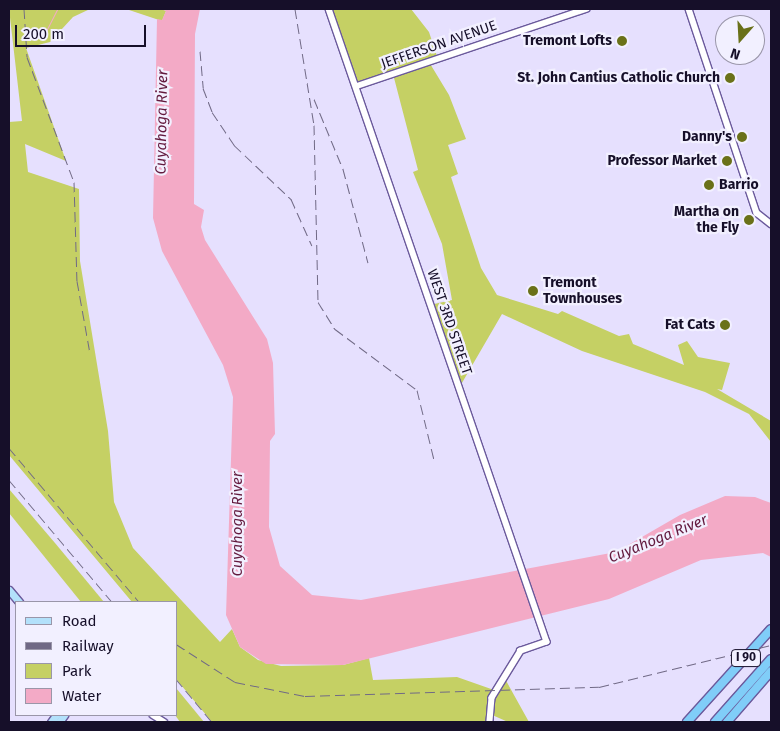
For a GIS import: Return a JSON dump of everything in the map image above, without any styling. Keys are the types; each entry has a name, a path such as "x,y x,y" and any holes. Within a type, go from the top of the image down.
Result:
{"highway":[{"name":"I 90","path":"687,722 771,630"},
{"path":"714,722 771,659"},
{"path":"727,722 771,671"}],"main road":[{"path":"9,590 18,601"}],"street":[{"name":"WEST 3RD STREET","path":"330,9 547,642 521,651 494,694 490,722"},
{"name":"JEFFERSON AVENUE","path":"356,86 577,10 586,9"},
{"path":"689,9 757,213 771,224"}],"green space":[{"path":"9,9 90,9 73,17 50,42 26,48 66,161 25,144 28,172 79,189 80,261 108,431 114,502 133,548 220,642 232,629 240,647 258,660 281,666 343,665 369,658 373,680 457,677 494,690 504,677 529,722 508,722 490,714 490,722 212,722 178,681 178,601 131,601 9,455 9,122 22,121"},
{"path":"126,9 162,9 166,11 162,21"},
{"path":"329,9 411,9 429,32 438,59 429,62 449,95 466,139 448,145 458,174 451,177 481,268 497,295 558,314 562,311 619,336 629,334 633,344 684,365 678,345 687,341 698,357 730,363 722,390 717,389 771,421 771,442 749,414 705,392 582,351 502,314 459,388 430,305 452,300 442,244 413,172 418,170 393,74 357,86"},
{"path":"9,489 103,601 80,601 9,513"},
{"path":"178,690 204,722 180,722 176,716 178,716"}],"water":[{"name":"Cuyahoga River","path":"160,9 200,9 195,34 194,204 204,210 201,227 205,240 267,339 273,363 275,434 270,441 269,527 280,566 312,595 361,600 616,552 680,515 725,496 755,497 771,503 771,557 763,553 701,560 609,599 343,665 266,664 240,647 226,615 233,397 223,365 162,251 153,218 157,19 162,20 166,11"}],"waterway":[{"path":"45,33 57,9"},
{"path":"31,37 35,35"}],"railway":[{"path":"24,9 27,57 74,182 77,281 90,353"},
{"path":"295,9 314,125 318,302 335,329 417,390 434,460"},
{"path":"200,51 203,88 212,112 234,145 291,199 312,246"},
{"path":"314,99 343,169 368,263"},
{"path":"9,448 138,601"},
{"path":"9,480 111,601"},
{"path":"178,645 235,682 305,696 599,687 771,645"},
{"path":"178,681 212,722"}],"place":[{"name":"Tremont Lofts","path":"622,41"},
{"name":"St. John Cantius Catholic Church","path":"730,78"},
{"name":"Danny's","path":"742,137"},
{"name":"Professor Market","path":"727,161"},
{"name":"Barrio","path":"709,185"},
{"name":"Martha on the Fly","path":"749,220"},
{"name":"Tremont Townhouses","path":"533,291"},
{"name":"Fat Cats","path":"725,325"}]}
